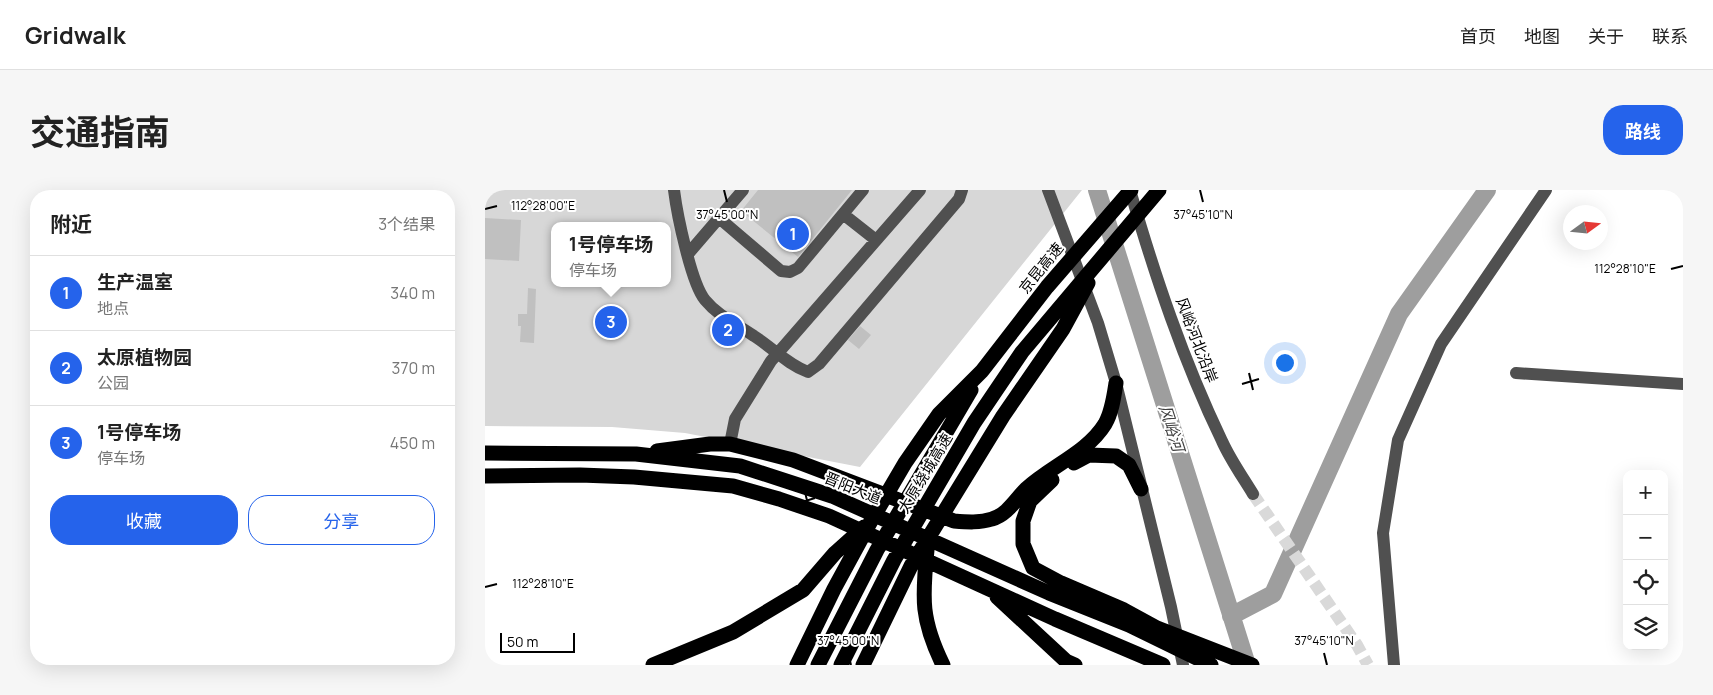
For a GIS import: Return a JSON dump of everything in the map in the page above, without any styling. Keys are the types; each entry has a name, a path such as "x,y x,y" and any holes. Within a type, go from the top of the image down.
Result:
{"highway":[{"name":"京昆高速","path":"982,371 1047,287 1130,190"},
{"path":"863,665 918,569 928,542 956,490 1003,416 1063,329 1102,258 1159,190"},
{"name":"太原绕城高速","path":"841,665 894,560 939,481 1017,360 1102,258"},
{"path":"797,665 856,541 871,520 905,463 939,414 982,371"},
{"name":"太原绕城高速","path":"819,665 877,550 921,471 982,371"},
{"path":"636,454 709,444 729,444 793,460 954,521 971,523 994,519 1013,506 1026,490 1083,448 1098,434 1106,422 1111,409 1116,383"},
{"name":"晋阳大道","path":"485,453 636,454 740,466 832,496 1049,592 1129,625 1160,635 1211,665"},
{"path":"1141,489 1129,465 1116,456 1089,455 1071,465 1030,501 1023,521 1023,544 1033,568 1061,583 1124,610 1160,635 1252,665"},
{"path":"485,476 580,475 733,486 829,516 1163,665"},
{"path":"653,665 755,621 803,590 835,553 856,541"},
{"path":"918,569 927,625 943,665"},
{"path":"987,588 1066,661 1075,665"},
{"path":"1093,635 1142,665"}],"street":[{"path":"674,190 691,269 704,299 727,321 754,335 795,367 808,372 819,364 959,199 962,190"},
{"path":"688,254 743,190"},
{"path":"719,218 781,271 790,272 798,268 863,190"},
{"path":"729,444 735,419 777,354 920,190"},
{"path":"1048,190 1098,323 1116,383 1183,665"},
{"name":"风峪河北沿岸","path":"1130,190 1155,276 1193,378 1223,443 1253,494"},
{"path":"1394,665 1383,533 1398,440 1441,344 1546,190"},
{"path":"843,214 876,240"},
{"path":"1516,374 1683,384"}],"shaded area":[{"path":"485,190 1082,190 860,467 685,433 612,427 485,426"}],"building":[{"path":"758,190 852,190 798,257 741,211"},
{"path":"485,218 521,220 519,261 485,259"},
{"path":"528,288 536,289 534,343 520,342 521,326 518,326 518,314 527,314"},
{"path":"860,326 871,335 859,349 848,340"}],"waterway":[{"name":"风峪河","path":"1097,190 1247,665"},
{"path":"1231,616 1273,594 1399,314 1487,190"}],"tunnel":[{"path":"1253,494 1357,645 1368,665"}],"place":[{"name":"生产温室","path":"793,234"},
{"name":"1号停车场","path":"611,322"},
{"name":"太原植物园","path":"728,330"}]}
